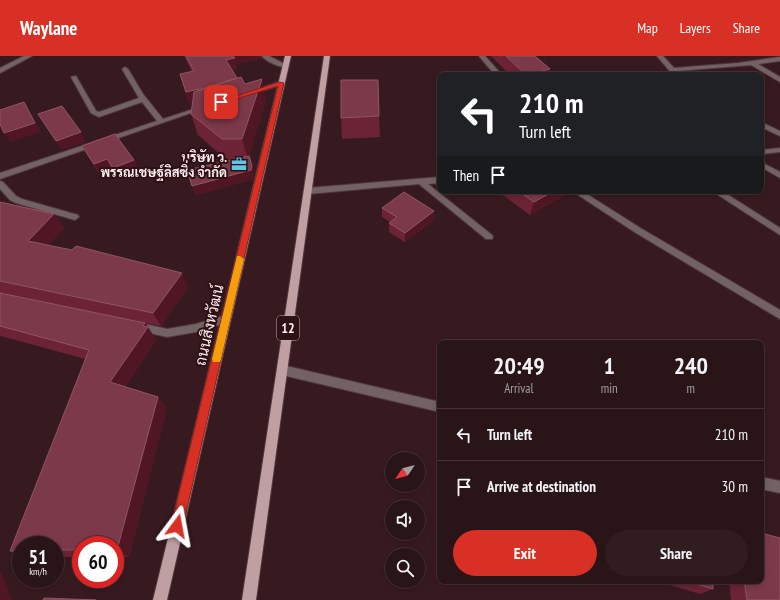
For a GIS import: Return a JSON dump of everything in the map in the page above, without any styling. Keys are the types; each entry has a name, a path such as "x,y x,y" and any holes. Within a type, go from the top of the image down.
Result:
{"main road":[{"name":"12","path":"249,600 327,56"},
{"name":"ถนนสิงหวัฒน์","path":"160,600 287,61"}],"street":[{"path":"13,64 20,56"},
{"path":"0,70 29,56"},
{"path":"265,56 268,60 287,61"},
{"path":"482,56 496,72"},
{"path":"660,56 673,72"},
{"path":"671,70 752,63 780,58"},
{"path":"752,63 780,80"},
{"path":"125,69 143,99 161,121"},
{"path":"74,77 93,112 99,115 143,99"},
{"path":"244,95 281,83"},
{"path":"0,176 214,104"},
{"path":"764,126 780,134"},
{"path":"764,152 780,150"},
{"path":"764,166 780,175"},
{"path":"308,191 437,180"},
{"path":"420,181 489,237"},
{"path":"0,184 13,198 19,202 75,217"},
{"path":"581,194 639,231 780,314"},
{"path":"721,194 780,232"},
{"path":"129,325 167,333 196,328 226,319"},
{"path":"282,370 437,406"},
{"path":"764,484 780,487"}],"building":[{"path":"186,56 233,56 235,58 226,60 237,78 199,90 186,92 180,74 194,71"},
{"path":"506,56 535,56 550,69 538,72 523,72"},
{"path":"241,77 245,84 262,79 242,139 222,139 191,114 194,92"},
{"path":"341,80 378,80 379,116 341,118"},
{"path":"24,102 35,123 4,133 0,124 0,110"},
{"path":"62,106 81,132 56,141 38,114"},
{"path":"115,134 134,160 113,168 107,159 94,164 82,146"},
{"path":"249,156 252,166 251,170 192,186 187,170"},
{"path":"404,192 434,211 405,233 389,223 397,217 382,208"},
{"path":"522,194 549,194 534,202"},
{"path":"0,202 54,214 28,241 72,250 76,246 182,273 153,313 0,281"},
{"path":"0,293 145,323 143,326 148,327 110,382 158,397 121,536 72,536 72,550 64,550 64,536 16,536 89,350 0,326"},
{"path":"764,534 780,538 780,600 747,600 744,584 764,584"},
{"path":"696,584 713,584 713,589"},
{"path":"44,598 96,600 43,600"}],"slow traffic":[{"path":"216,359 240,259"}],"place":[{"name":"บริษัท ว. พรรณเชษฐ์ลิสซิ่ง จำกัด","path":"239,164"}],"route":[{"path":"177,526 281,83 221,102"}]}
